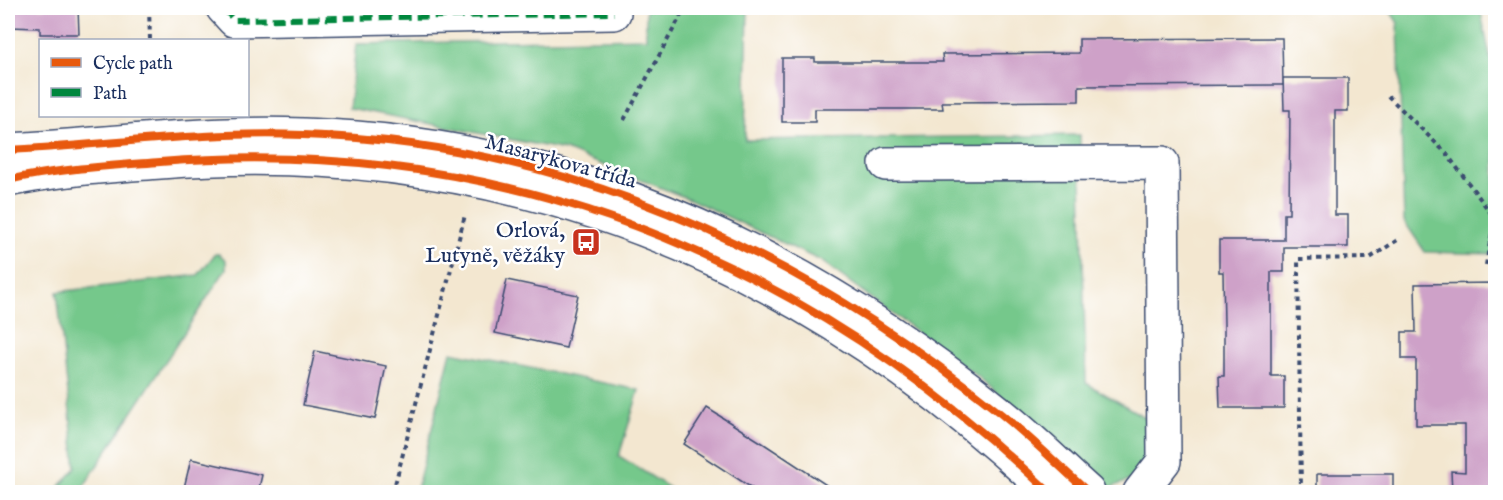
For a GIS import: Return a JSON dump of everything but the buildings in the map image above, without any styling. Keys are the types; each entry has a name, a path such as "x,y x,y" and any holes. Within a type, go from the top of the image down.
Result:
{"street":[{"path":"223,8 234,20 614,13"},
{"name":"Masarykova třída","path":"8,150 217,134 325,136 418,145 476,156 595,185 639,200 751,249 835,296 937,364 998,411 1088,492"},
{"name":"Masarykova třída","path":"8,180 51,172 190,160 295,158 448,175 553,198 607,215 712,258 819,314 910,374 975,426 1049,492"},
{"path":"886,164 1162,162 1164,461 1140,492"}],"path":[{"path":"149,8 150,39"},
{"path":"624,120 685,8"},
{"path":"1491,8 1496,30"},
{"path":"1388,96 1446,153 1495,220 1486,265"},
{"path":"393,492 465,215"},
{"path":"1301,492 1298,259 1370,258 1398,239"}],"green space":[{"path":"646,8 748,8 745,140 1080,135 1086,383 1153,422 1153,457 1134,479 1106,489 981,379 821,261 692,200 565,150 349,108 356,44 646,38"},
{"path":"1388,8 1480,8 1495,81 1495,254 1425,252 1404,221 1398,23"},
{"path":"215,254 219,254 226,260 226,269 80,492 60,492 60,486 76,468 57,292 198,275"},
{"path":"451,352 639,390 619,456 676,492 416,492"}],"marked path":[{"path":"223,8 234,20 614,13"}],"cycle path":[{"path":"8,150 229,135 303,135 399,142 493,159 584,183 672,215 757,254 839,300 919,352 996,410 1088,492"},
{"path":"8,180 64,171 160,162 287,159 410,169 528,192 641,228 750,277 854,337 954,409 1049,492"}],"place":[{"name":"Orlová, Lutyně, věžáky","path":"586,242"}]}
